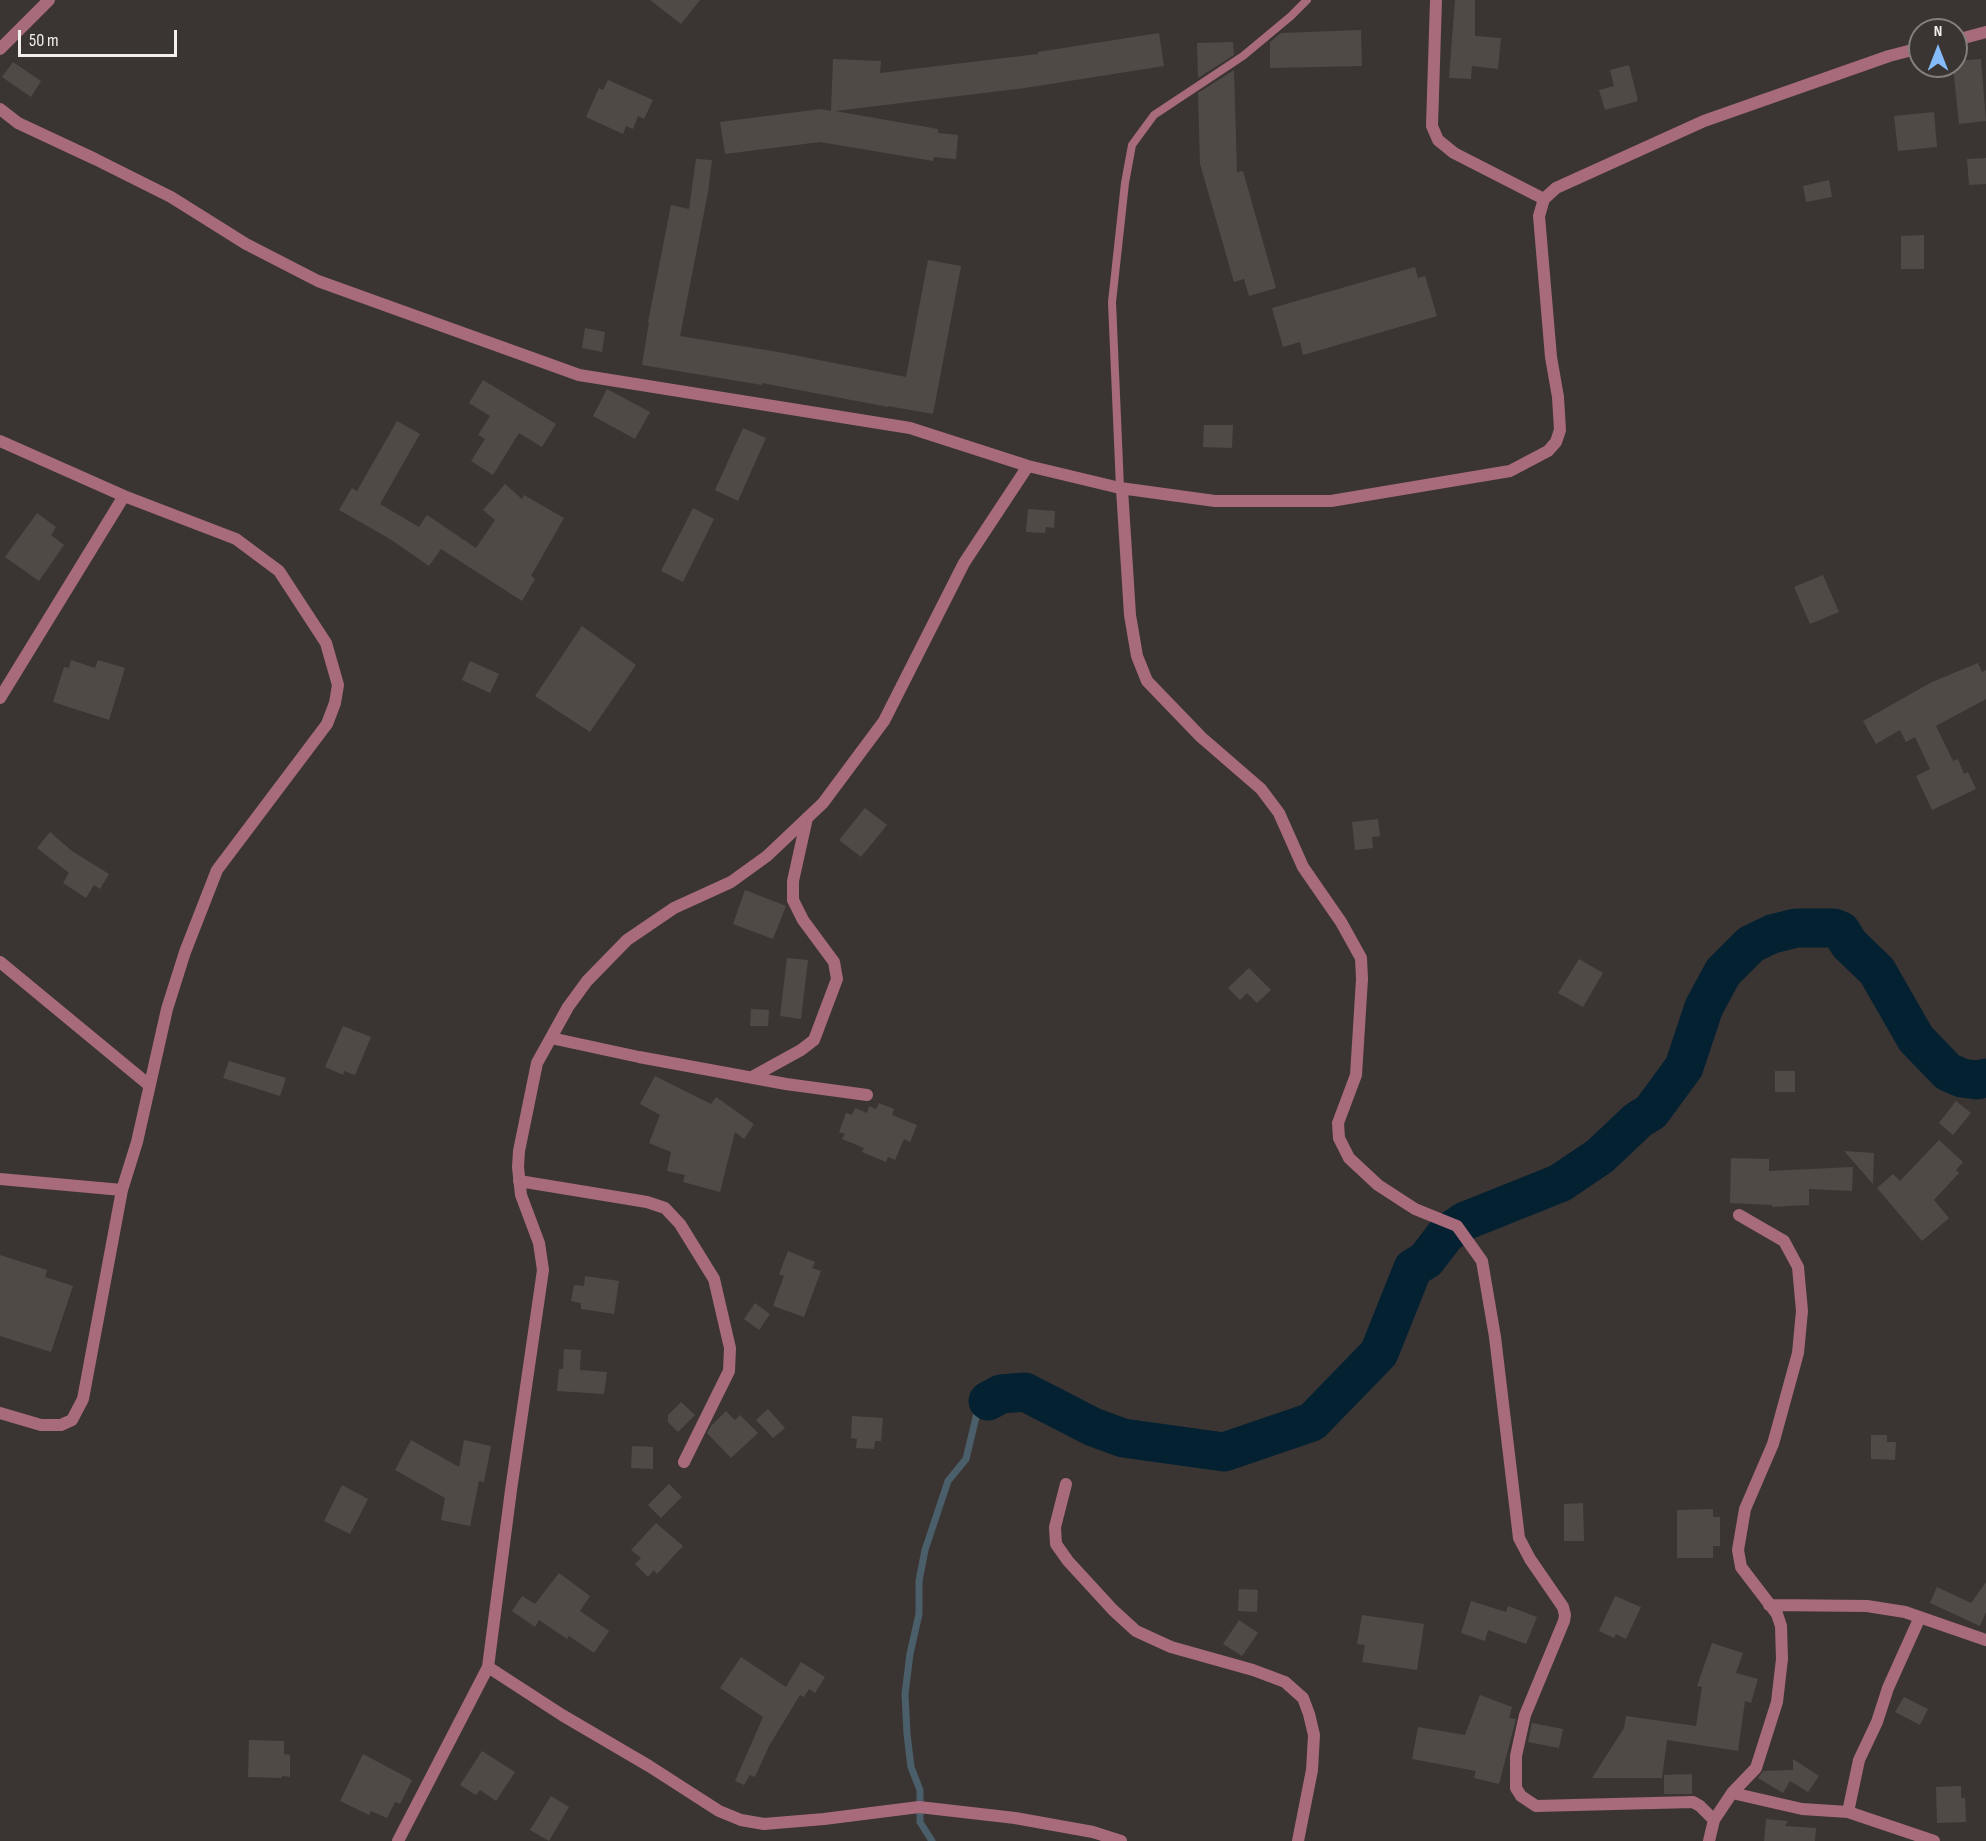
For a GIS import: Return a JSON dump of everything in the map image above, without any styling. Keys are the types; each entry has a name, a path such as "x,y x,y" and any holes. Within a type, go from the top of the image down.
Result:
{"street":[{"path":"0,49 49,0"},
{"path":"1437,0 1432,126 1438,141 1454,153 1544,199"},
{"path":"1968,37 1986,32"},
{"path":"0,109 18,123 171,197 246,244 318,281 579,375 910,428 1028,466 1121,488 1215,501 1331,501 1510,471 1548,451 1556,442 1560,430 1558,397 1551,357 1539,216 1544,199 1556,188 1704,121 1908,51"},
{"path":"0,441 124,496 236,540 279,571 326,643 338,685 335,703 327,724 217,870 185,952 149,1085 137,1142 122,1190 80,1406 72,1420 61,1425 41,1425 0,1413"},
{"path":"398,1841 488,1666 543,1270 539,1243 521,1195 519,1181 519,1151 537,1064 568,1007 587,981 627,940 674,908 731,882 767,855 823,803 884,721 964,564 1028,466"},
{"path":"1121,488 1130,615 1137,656 1147,681 1202,736 1261,789 1279,813 1304,867 1341,922 1361,958 1362,980 1356,1076 1338,1123 1340,1138 1349,1158 1378,1185 1415,1209 1457,1226 1482,1261 1492,1316 1519,1538 1530,1559 1563,1607 1565,1615 1525,1715 1516,1756 1516,1788 1521,1797 1536,1806 1693,1802 1714,1820"},
{"path":"0,698 5,681 124,496"},
{"path":"752,1077 801,1050 814,1040 837,979 834,962 803,920 793,900 793,881 807,817"},
{"path":"0,962 149,1085"},
{"path":"551,1038 639,1057 867,1095"},
{"path":"0,1179 122,1190"},
{"path":"519,1181 647,1202 665,1208 680,1224 714,1278 730,1348 729,1371 684,1462"},
{"path":"1709,1841 1714,1820 1732,1793 1756,1768 1776,1702 1782,1659 1781,1626 1776,1614 1740,1567 1738,1550 1745,1509 1773,1444 1798,1353 1802,1311 1798,1267 1784,1241 1739,1215"},
{"path":"1066,1484 1055,1527 1056,1544 1068,1561 1113,1610 1136,1631 1171,1647 1253,1670 1285,1682 1303,1698 1310,1714 1314,1735 1312,1770 1298,1841"},
{"path":"1769,1605 1867,1606 1905,1612 1986,1640"},
{"path":"1848,1812 1859,1760 1920,1617"},
{"path":"488,1666 562,1715 649,1766 719,1811 741,1820 764,1824 824,1820 919,1807 1015,1818 1093,1833 1121,1841"},
{"path":"1732,1793 1802,1809 1848,1812 1934,1841"}],"lane":[{"path":"1121,488 1112,302 1125,183 1132,145 1154,116 1243,56 1292,16 1307,0"}],"building":[{"path":"650,0 700,0 681,24"},
{"path":"1455,0 1475,0 1475,36 1501,38 1498,69 1472,66 1471,79 1449,78"},
{"path":"1361,30 1362,66 1270,68 1270,42 1281,33"},
{"path":"1159,33 1164,66 1025,88 835,111 938,129 938,133 958,135 956,159 934,157 933,161 820,142 725,154 720,122 821,109 831,111 833,59 881,61 880,73 1038,54 1038,52"},
{"path":"1233,42 1234,55 1198,78 1197,43"},
{"path":"1981,59 1986,121 1959,124 1954,78 1968,78 1968,60"},
{"path":"13,62 41,81 31,97 2,77"},
{"path":"1629,65 1638,101 1605,110 1599,90 1614,86 1610,70"},
{"path":"1234,70 1237,172 1243,171 1276,288 1249,296 1244,279 1234,282 1200,164 1198,93"},
{"path":"608,80 653,100 644,119 638,116 633,129 626,126 623,134 586,117 599,88 603,90"},
{"path":"1934,112 1937,147 1898,151 1894,116"},
{"path":"1986,158 1986,184 1969,185 1967,159"},
{"path":"696,159 712,160 680,336 906,377 928,260 961,266 933,414 762,383 762,385 642,365 671,205 689,209"},
{"path":"1829,180 1832,197 1806,202 1803,186"},
{"path":"1924,235 1924,269 1901,269 1901,236"},
{"path":"1415,267 1418,278 1425,276 1437,316 1303,355 1300,342 1283,347 1272,308"},
{"path":"585,328 605,332 602,352 582,348"},
{"path":"483,380 556,424 542,447 519,433 493,475 471,461 485,439 478,435 490,416 469,403"},
{"path":"607,389 650,412 635,439 593,416"},
{"path":"397,421 420,434 380,504 419,527 427,515 476,548 495,520 483,510 505,484 522,499 524,495 564,518 531,576 535,579 522,601 441,549 429,566 390,539 339,510 352,488 357,491"},
{"path":"1204,425 1233,425 1232,448 1203,447"},
{"path":"743,428 766,438 738,501 715,490"},
{"path":"693,508 714,519 683,582 661,571"},
{"path":"1028,509 1055,511 1054,528 1046,527 1045,533 1026,532"},
{"path":"37,513 56,527 51,535 64,545 39,581 5,557"},
{"path":"1823,575 1839,612 1810,624 1794,587"},
{"path":"582,626 636,665 590,732 535,696"},
{"path":"71,660 95,668 98,660 125,668 109,720 53,702 64,667 69,668"},
{"path":"470,661 499,674 490,693 462,680"},
{"path":"1978,663 1982,672 1986,670 1986,699 1936,726 1953,761 1958,759 1964,774 1968,772 1976,789 1932,810 1916,776 1930,769 1915,737 1906,742 1900,730 1876,744 1863,721 1932,682"},
{"path":"865,808 887,825 861,857 839,840"},
{"path":"1378,819 1380,836 1372,837 1373,848 1355,850 1352,822"},
{"path":"50,832 72,851 109,874 100,889 94,885 86,898 63,883 69,873 37,848"},
{"path":"745,890 786,906 773,939 733,924"},
{"path":"787,958 808,960 801,1019 780,1016"},
{"path":"1579,959 1603,973 1583,1007 1558,993"},
{"path":"1249,968 1271,990 1257,1003 1247,993 1240,1000 1228,988"},
{"path":"751,1009 769,1010 768,1026 750,1026"},
{"path":"343,1026 371,1037 355,1075 344,1071 343,1075 325,1067"},
{"path":"229,1061 286,1078 280,1096 223,1078"},
{"path":"1775,1071 1795,1071 1795,1092 1775,1092"},
{"path":"655,1076 711,1104 716,1097 754,1124 744,1139 735,1132 720,1192 683,1182 685,1175 667,1171 671,1152 649,1143 660,1115 640,1104"},
{"path":"1956,1101 1971,1113 1953,1135 1939,1123"},
{"path":"879,1103 894,1109 892,1115 917,1125 910,1142 904,1139 895,1160 888,1157 886,1162 862,1152 864,1148 842,1139 845,1134 839,1132 846,1113 852,1115 855,1108 867,1113 869,1106 876,1109"},
{"path":"1939,1140 1963,1162 1956,1170 1959,1173 1934,1200 1949,1218 1922,1241 1877,1188 1893,1174 1900,1181"},
{"path":"1844,1151 1874,1153 1873,1184"},
{"path":"1731,1158 1769,1159 1769,1171 1853,1167 1852,1191 1809,1189 1809,1205 1772,1207 1772,1205 1730,1203"},
{"path":"788,1251 815,1262 812,1268 821,1271 804,1317 773,1306 784,1276 779,1274"},
{"path":"0,1255 47,1270 45,1277 73,1286 51,1352 0,1336"},
{"path":"585,1276 619,1281 614,1314 581,1309 581,1303 571,1301 574,1285 584,1286"},
{"path":"755,1303 770,1314 759,1330 744,1319"},
{"path":"564,1349 581,1350 580,1370 607,1372 604,1394 557,1391 559,1369 563,1369"},
{"path":"681,1402 695,1415 678,1432 668,1422 668,1415"},
{"path":"768,1409 785,1428 773,1438 756,1420"},
{"path":"726,1411 735,1420 740,1415 758,1433 731,1458 707,1433"},
{"path":"852,1416 883,1418 881,1441 875,1441 874,1449 856,1448 857,1439 851,1438"},
{"path":"1871,1435 1887,1435 1887,1442 1896,1442 1895,1460 1871,1459"},
{"path":"411,1440 459,1467 464,1440 491,1446 484,1482 479,1481 470,1526 441,1520 445,1498 395,1470"},
{"path":"632,1446 653,1447 653,1469 631,1468"},
{"path":"669,1484 682,1497 661,1518 648,1505"},
{"path":"342,1485 368,1499 350,1534 324,1521"},
{"path":"1583,1503 1584,1541 1564,1541 1564,1504"},
{"path":"1713,1509 1713,1517 1720,1517 1720,1546 1713,1546 1713,1558 1677,1558 1677,1510"},
{"path":"656,1523 683,1546 657,1574 654,1570 648,1577 635,1564 641,1558 631,1550"},
{"path":"559,1573 590,1596 580,1611 609,1631 594,1653 569,1636 567,1639 539,1620 535,1627 512,1611 522,1596 535,1604"},
{"path":"1986,1582 1986,1612 1980,1626 1930,1603 1937,1587 1971,1603"},
{"path":"1239,1589 1258,1590 1257,1612 1238,1611"},
{"path":"1615,1596 1641,1607 1626,1639 1616,1634 1614,1638 1599,1631"},
{"path":"1471,1601 1506,1612 1508,1606 1537,1617 1526,1644 1488,1630 1485,1641 1461,1633"},
{"path":"1362,1615 1424,1624 1417,1670 1362,1662 1365,1645 1357,1644"},
{"path":"1239,1620 1258,1633 1242,1656 1223,1644"},
{"path":"1712,1643 1743,1653 1736,1673 1758,1679 1751,1703 1745,1701 1738,1751 1667,1740 1662,1778 1592,1778 1624,1728 1626,1716 1696,1726 1702,1687 1697,1686"},
{"path":"741,1657 786,1687 801,1662 825,1677 815,1693 809,1689 804,1697 800,1695 769,1746 755,1777 750,1775 744,1785 735,1781 763,1717 720,1688"},
{"path":"1480,1695 1512,1707 1509,1718 1516,1719 1499,1784 1474,1778 1476,1771 1412,1759 1418,1727 1465,1735"},
{"path":"1904,1697 1928,1709 1920,1725 1895,1712"},
{"path":"1532,1723 1563,1729 1559,1748 1528,1742"},
{"path":"249,1740 284,1741 284,1754 290,1755 290,1777 248,1777"},
{"path":"482,1751 515,1772 496,1801 480,1790 476,1795 460,1785"},
{"path":"363,1754 412,1780 400,1804 395,1802 387,1818 371,1811 369,1815 340,1801"},
{"path":"1793,1759 1819,1776 1808,1792 1790,1781 1783,1793 1758,1778 1763,1771 1793,1770"},
{"path":"1692,1774 1692,1794 1664,1794 1664,1775"},
{"path":"1961,1786 1961,1798 1965,1798 1966,1822 1937,1823 1936,1787"},
{"path":"551,1796 569,1807 549,1841 530,1830"},
{"path":"1766,1819 1788,1821 1785,1826 1816,1828 1815,1841 1764,1841"}],"waterway":[{"path":"988,1401 1001,1394 1025,1392 1093,1427 1123,1438 1224,1452 1312,1422 1379,1353 1413,1268 1426,1260 1446,1234 1465,1221 1560,1183 1600,1156 1638,1120 1651,1112 1684,1067 1704,1007 1723,972 1751,944 1772,934 1796,928 1834,928 1841,931 1849,944 1877,971 1916,1039 1948,1072 1962,1078 1977,1080 1986,1078"},
{"path":"932,1841 920,1822 920,1790 911,1767 907,1734 905,1694 910,1654 919,1614 919,1581 925,1550 948,1481 966,1459 977,1413 988,1401"}]}
